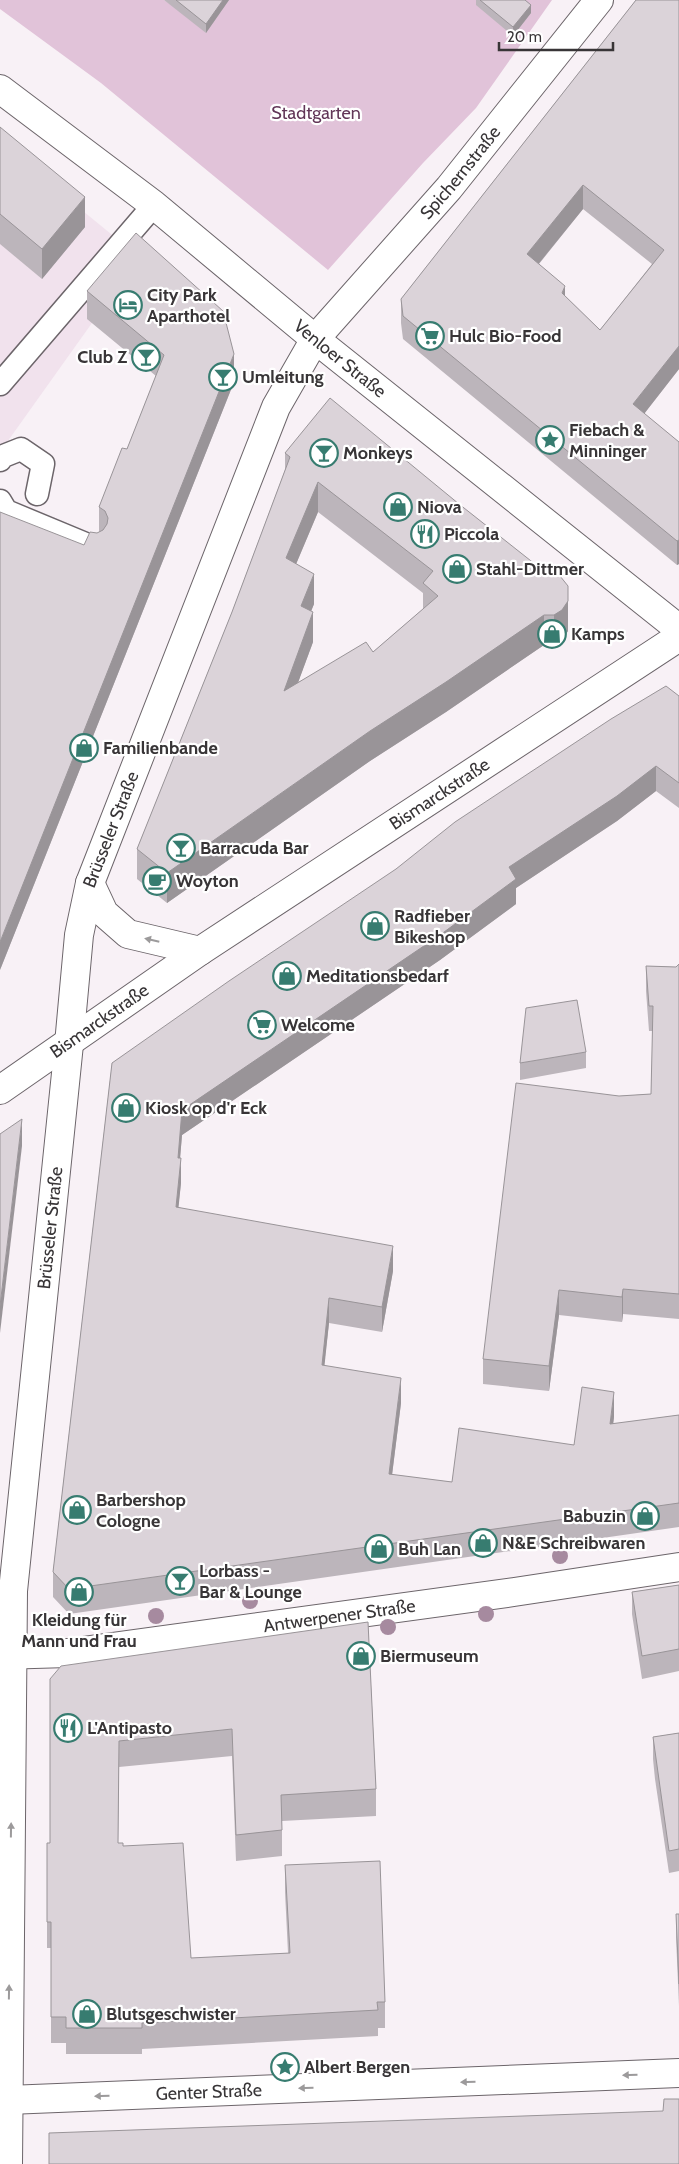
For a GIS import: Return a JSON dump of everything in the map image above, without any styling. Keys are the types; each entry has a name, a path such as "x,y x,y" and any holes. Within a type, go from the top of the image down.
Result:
{"street":[{"name":"Spichernstraße","path":"315,339 449,188 599,0"},
{"name":"Venloer Straße","path":"0,89 154,205 315,339 679,629"},
{"name":"Brüsseler Straße","path":"8,2164 6,1654 14,1591 79,934 90,883 276,407 315,339"},
{"name":"Bismarckstraße","path":"0,1090 200,951 679,637"},
{"path":"90,883 104,913 128,934 200,951"},
{"name":"Antwerpener Straße","path":"6,1654 78,1651 514,1592 679,1567"},
{"name":"Genter Straße","path":"8,2100 679,2073"}],"lane":[{"path":"0,384 154,205"},
{"path":"0,460 1,457 21,449 43,464 37,494"},
{"path":"0,501 6,511 94,548"}],"shaded area":[{"path":"0,143 139,257 0,452"}],"green space":[{"name":"Stadtgarten","path":"0,0 164,0 173,6 178,0 552,0 476,108 423,163 328,270 101,83 0,9"}],"building":[{"path":"176,0 223,0 206,24"},
{"path":"480,0 525,0 531,5 513,27"},
{"path":"636,0 679,0 679,346 633,404 679,442 679,540 677,541 403,316 401,299","holes":["583,185 664,250 600,330 562,293 565,286 527,254"]},
{"path":"0,127 85,197 42,249 0,214"},
{"path":"136,233 223,311 234,354 0,942 0,512 84,545 90,532 97,533 103,530 107,524 108,518 105,511 99,507 122,448 127,449 164,355 87,291"},
{"path":"330,398 545,572 560,576 568,586 568,601 562,610 554,615 544,615 370,731 167,873 137,849 232,612 290,457 285,453","holes":["318,482 433,571 423,583 438,596 373,652 366,642 284,691 313,612 301,606 314,574 286,558"]},
{"path":"666,686 679,696 679,783 656,766 617,796 509,867 516,879 440,935 182,1110 178,1158 181,1158 176,1207 393,1246 382,1307 329,1298 322,1365 401,1378 389,1474 452,1482 459,1428 574,1445 582,1387 614,1392 610,1424 679,1415 679,1503 69,1589 53,1572 112,1063 229,981 396,869 455,822 611,719"},
{"path":"679,964 679,1294 623,1289 622,1297 559,1290 549,1366 483,1359 516,1083 619,1096 651,1094 653,1006 649,1006 646,966 676,967"},
{"path":"577,1000 586,1052 520,1063 526,1008"},
{"path":"22,1119 0,1306 0,1134"},
{"path":"679,1585 679,1649 642,1656 632,1592"},
{"path":"368,1622 376,1789 281,1795 282,1830 236,1835 232,1729 119,1741 118,1843 123,1843 123,1846 183,1843 191,1958 290,1953 285,1865 380,1861 385,2002 377,2002 378,2010 142,2023 142,2028 66,2028 66,2017 51,2017 51,1922 47,1922 47,1843 50,1843 50,1679 61,1666"},
{"path":"679,1733 679,1849 669,1851 653,1737"},
{"path":"676,1914 679,1914 679,1984"},
{"path":"664,2099 679,2099 679,2164 49,2164 49,2133 663,2111"}],"place":[{"name":"City Park Aparthotel","path":"128,305"},
{"name":"Hulc Bio-Food","path":"430,336"},
{"name":"Club Z","path":"146,357"},
{"name":"Umleitung","path":"223,377"},
{"name":"Fiebach & Minninger","path":"550,440"},
{"name":"Monkeys","path":"324,453"},
{"name":"Niova","path":"398,507"},
{"name":"Piccola","path":"425,534"},
{"name":"Stahl-Dittmer","path":"457,569"},
{"name":"Kamps","path":"552,634"},
{"name":"Familienbande","path":"84,748"},
{"name":"Barracuda Bar","path":"181,848"},
{"name":"Woyton","path":"157,881"},
{"name":"Radfieber Bikeshop","path":"375,926"},
{"name":"Meditationsbedarf","path":"287,976"},
{"name":"Welcome","path":"262,1025"},
{"name":"Kiosk op d'r Eck","path":"126,1108"},
{"name":"Barbershop Cologne","path":"77,1510"},
{"name":"Babuzin","path":"645,1516"},
{"name":"N&E Schreibwaren","path":"483,1543"},
{"name":"Buh Lan","path":"379,1549"},
{"name":"Lorbass - Bar & Lounge","path":"180,1581"},
{"name":"Kleidung für Mann und Frau","path":"79,1592"},
{"name":"Biermuseum","path":"361,1656"},
{"name":"L'Antipasto","path":"68,1728"},
{"name":"Blutsgeschwister","path":"87,2014"},
{"name":"Albert Bergen","path":"285,2067"}]}
